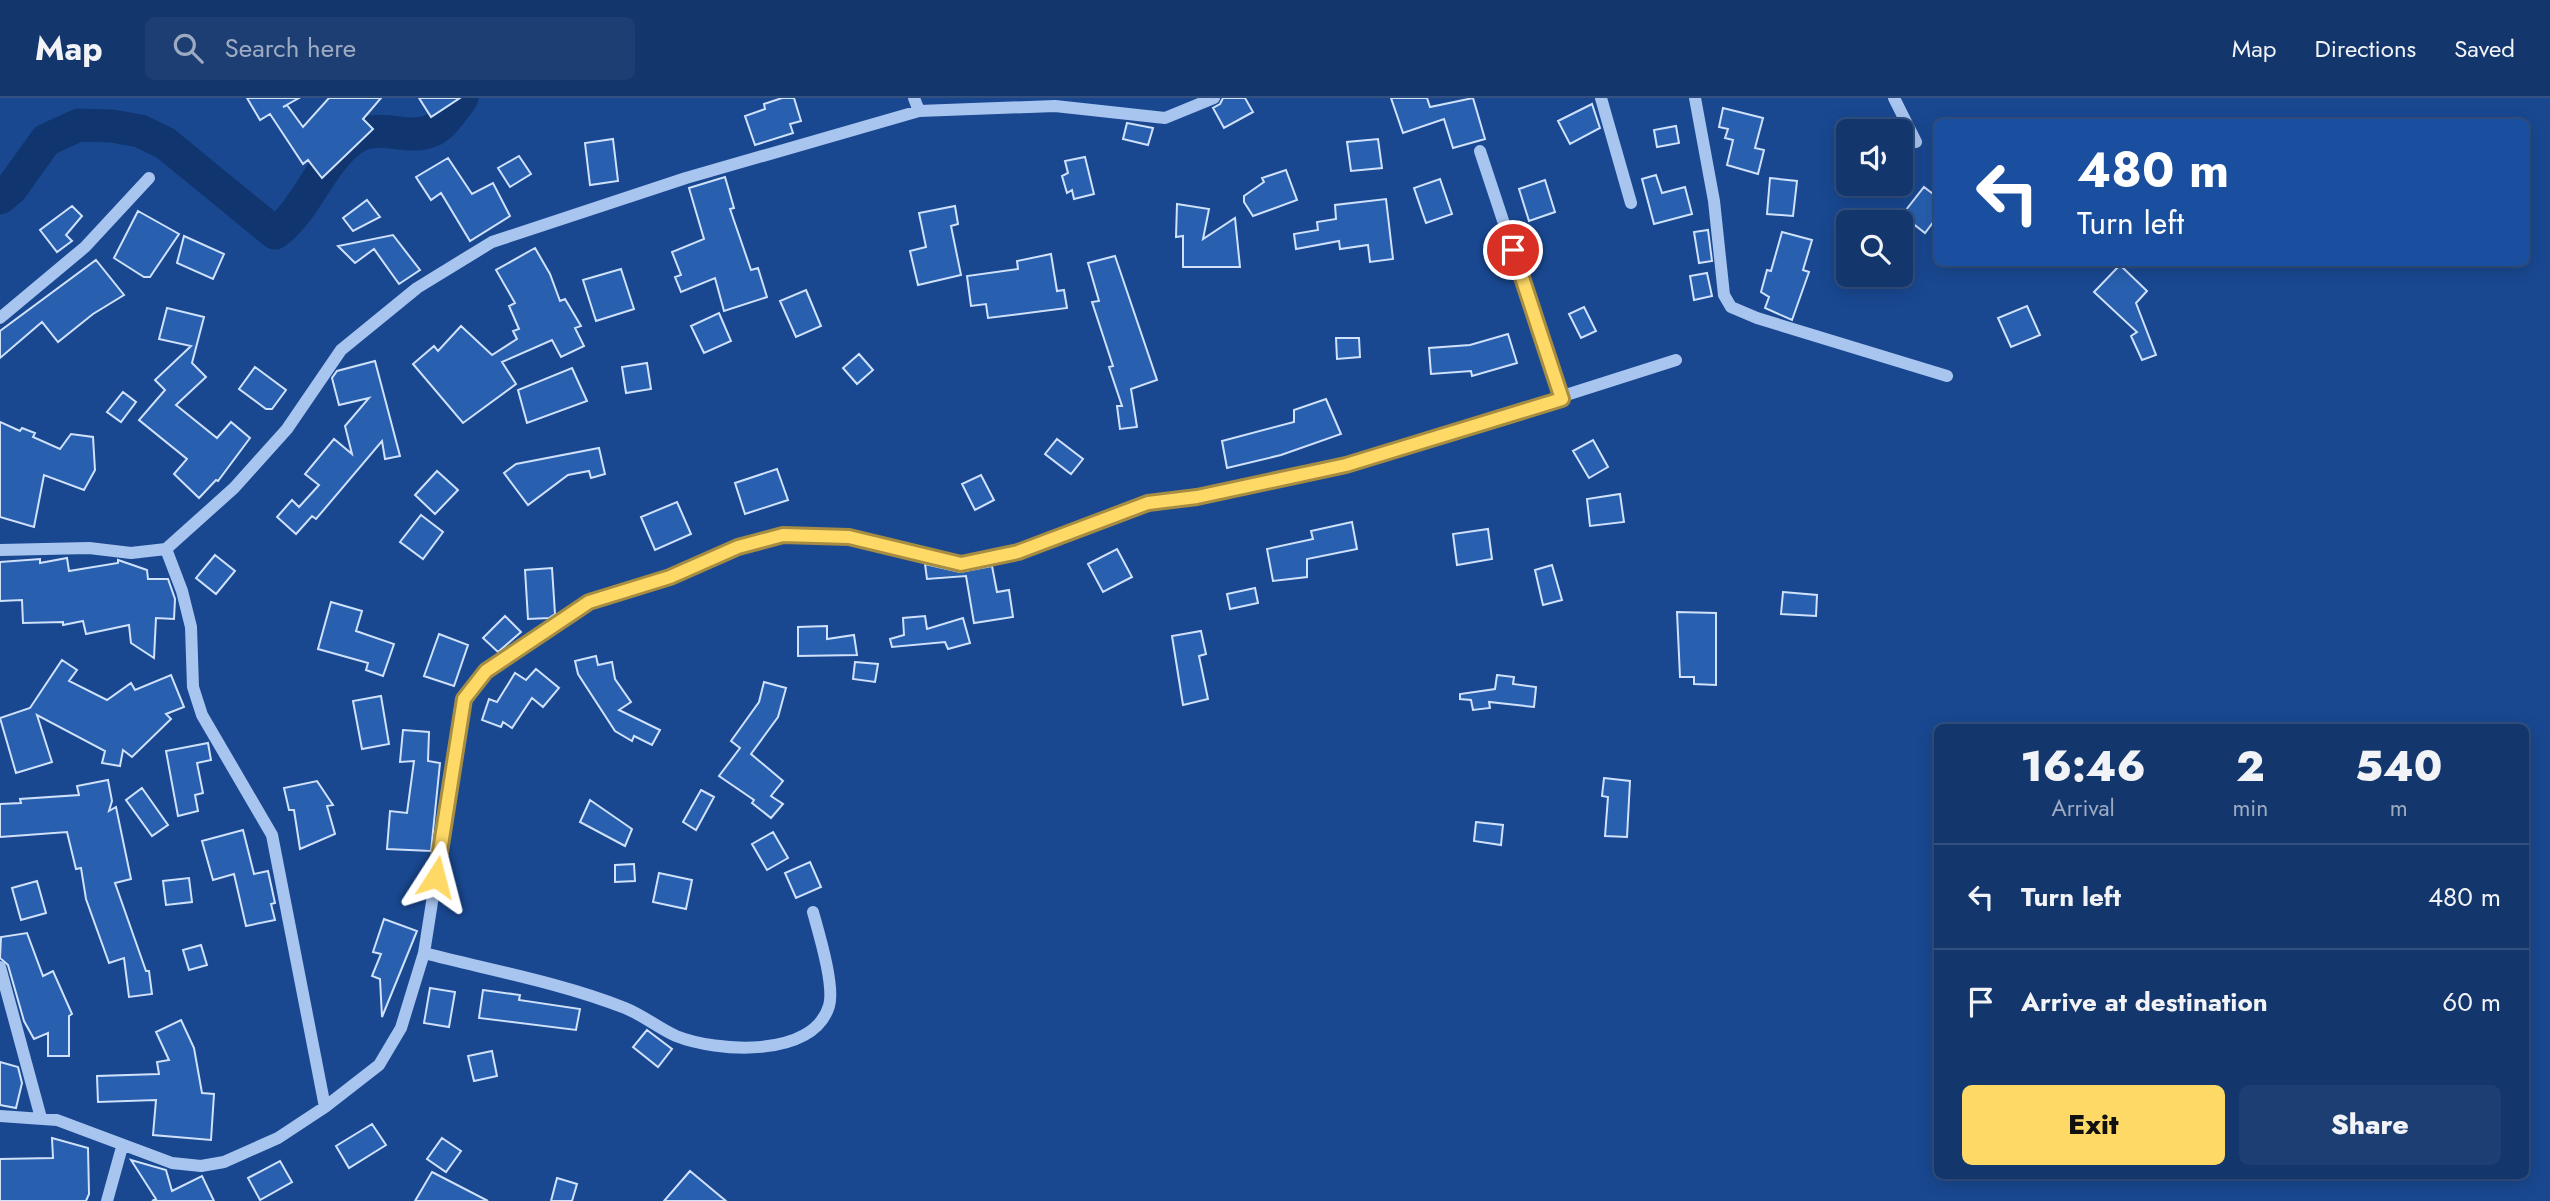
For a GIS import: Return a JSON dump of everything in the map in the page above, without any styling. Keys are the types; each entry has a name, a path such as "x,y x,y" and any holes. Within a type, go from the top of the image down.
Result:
{"street":[{"path":"914,98 919,111"},
{"path":"0,550 89,548 131,553 166,549 234,488 278,439 341,350 417,288 492,242 685,178 919,111 1055,106 1165,118 1214,98"},
{"path":"1601,98 1631,203"},
{"path":"1695,98 1714,201 1724,295 1731,307 1757,318 1947,376"},
{"path":"1894,98 1916,142"},
{"path":"1480,151 1562,399"},
{"path":"0,318 85,247 149,178"},
{"path":"0,1116 57,1120 122,1147 172,1163 213,1164 278,1138 325,1107 379,1065 401,1028 424,953 464,699 486,671 589,602 670,577 738,547 783,535 849,537 961,564 1018,552 1148,503 1197,497 1346,465 1562,399 1676,360"},
{"path":"166,549 182,591 191,627 193,687 202,715 272,835 325,1107"},
{"path":"424,953 625,1008 677,1036 722,1047 757,1048 798,1038 821,1022 830,1004 825,959 813,912"},
{"path":"0,967 41,1118"},
{"path":"107,1201 122,1147"}],"building":[{"path":"247,98 299,98 283,107 287,105 303,127 329,98 381,98 363,119 373,129 322,178 308,160 303,164 270,114 260,120"},
{"path":"419,98 460,98 431,117"},
{"path":"782,98 794,98 801,121 790,124 793,133 755,145 745,116 765,109 764,104"},
{"path":"1223,98 1245,98 1253,112 1224,128 1213,108 1220,104"},
{"path":"1391,98 1427,98 1430,107 1473,98 1485,139 1453,148 1444,119 1403,133"},
{"path":"1592,104 1600,128 1570,144 1558,121"},
{"path":"1723,108 1763,118 1755,148 1764,150 1758,174 1727,165 1733,140 1725,138 1728,129 1719,127"},
{"path":"1127,123 1153,128 1148,145 1123,139"},
{"path":"1676,126 1679,143 1657,147 1654,130"},
{"path":"613,139 618,181 590,185 585,143"},
{"path":"1378,139 1382,168 1351,171 1347,142"},
{"path":"519,156 531,174 510,187 498,168"},
{"path":"1085,157 1094,194 1074,199 1072,190 1067,193 1062,176 1068,173 1065,161"},
{"path":"448,158 472,194 493,183 510,216 470,241 441,193 431,200 416,177"},
{"path":"1286,170 1297,200 1253,216 1244,202 1244,196 1264,182 1262,178"},
{"path":"1656,175 1662,193 1685,187 1692,214 1654,224 1642,179"},
{"path":"725,177 734,208 730,209 751,270 758,268 767,297 724,311 715,278 681,292 675,277 681,275 672,252 704,239 689,188"},
{"path":"1770,178 1797,181 1793,216 1767,214"},
{"path":"1440,179 1452,214 1426,223 1414,188"},
{"path":"1545,180 1555,212 1529,221 1519,189"},
{"path":"1924,187 1934,195 1934,221 1925,233 1913,224 1913,210 1906,210"},
{"path":"1386,199 1393,259 1370,262 1368,245 1340,249 1339,241 1296,249 1294,234 1318,230 1317,222 1336,219 1335,205"},
{"path":"367,200 380,217 353,231 343,218"},
{"path":"1177,204 1209,209 1203,239 1235,218 1240,267 1183,267 1183,236 1176,237"},
{"path":"72,206 82,216 66,235 72,241 57,252 40,230"},
{"path":"955,206 958,224 951,226 961,275 918,285 910,251 926,247 919,213"},
{"path":"138,211 179,234 150,277 144,277 114,258"},
{"path":"1708,230 1712,261 1699,263 1694,232"},
{"path":"1782,232 1812,240 1803,270 1809,272 1792,320 1765,308 1769,297 1761,292 1767,270 1771,271"},
{"path":"393,235 420,270 399,284 374,249 355,263 338,246"},
{"path":"184,236 224,254 213,279 177,263"},
{"path":"535,248 550,274 560,301 565,299 581,326 575,328 584,346 561,357 552,340 502,362 516,384 463,423 413,364 434,346 438,351 461,326 492,355 517,339 513,331 519,329 509,306 515,303 496,270"},
{"path":"1051,254 1057,291 1064,290 1067,308 988,318 986,304 971,306 967,276 1018,269 1017,261"},
{"path":"1115,256 1157,380 1131,389 1137,427 1120,429 1117,406 1122,406 1109,367 1113,366 1092,302 1099,301 1088,263"},
{"path":"96,260 124,295 93,314 58,342 42,322 0,358 0,331"},
{"path":"2119,266 2147,291 2136,303 2156,355 2142,360 2131,336 2137,332 2094,292"},
{"path":"621,269 634,309 596,321 583,280"},
{"path":"1707,273 1712,296 1694,300 1690,276"},
{"path":"806,290 821,326 796,337 780,301"},
{"path":"2027,306 2040,335 2011,347 1998,318"},
{"path":"1584,307 1596,331 1581,338 1569,314"},
{"path":"167,308 204,317 192,363 206,377 176,405 217,438 231,422 250,438 218,481 199,498 174,474 187,459 139,420 165,390 155,380 191,346 159,339"},
{"path":"719,313 731,341 704,353 691,326"},
{"path":"1508,334 1517,363 1472,376 1471,371 1431,374 1429,348 1470,345"},
{"path":"1336,338 1359,338 1360,357 1337,359"},
{"path":"859,354 873,370 857,384 843,368"},
{"path":"375,361 400,456 385,459 382,441 316,519 312,516 296,534 277,517 292,500 299,507 319,485 305,474 334,439 352,454 345,426 369,398 339,405 332,378 337,371"},
{"path":"647,363 651,389 626,393 622,367"},
{"path":"255,367 286,390 272,409 266,409 239,389"},
{"path":"572,368 587,401 527,423 518,390"},
{"path":"123,392 136,402 121,422 107,412"},
{"path":"1326,399 1341,434 1281,455 1227,468 1222,441 1294,422 1294,410"},
{"path":"0,422 20,431 22,428 35,433 33,437 60,449 71,434 93,437 95,470 84,490 44,475 34,527 0,517"},
{"path":"1057,439 1083,459 1071,474 1045,454"},
{"path":"1593,440 1608,467 1589,478 1573,451"},
{"path":"599,448 605,474 591,478 589,471 568,475 528,505 504,473 516,464"},
{"path":"777,469 788,500 745,514 735,483"},
{"path":"437,471 458,490 435,514 415,495"},
{"path":"981,475 994,500 975,510 962,484"},
{"path":"1620,494 1624,522 1590,526 1587,499"},
{"path":"677,502 691,534 655,550 641,517"},
{"path":"421,515 443,532 423,559 400,542"},
{"path":"1352,522 1357,549 1307,559 1307,577 1273,581 1267,549 1313,539 1311,531"},
{"path":"1488,529 1492,559 1457,565 1453,534"},
{"path":"1117,549 1132,577 1103,592 1088,564"},
{"path":"215,555 235,571 216,594 196,578"},
{"path":"67,558 69,571 118,563 118,560 147,570 148,579 168,579 175,599 174,619 156,618 154,658 131,643 129,625 86,634 83,621 63,625 63,622 23,623 22,600 0,601 0,562 40,559 40,563"},
{"path":"925,564 960,572 992,566 997,592 1009,590 1013,617 974,623 966,576 927,579"},
{"path":"1552,565 1562,600 1543,605 1535,570"},
{"path":"552,568 555,614 549,618 528,619 525,570"},
{"path":"1255,588 1258,603 1230,609 1227,594"},
{"path":"1783,592 1817,595 1816,616 1781,614"},
{"path":"331,602 362,611 356,631 394,644 383,676 366,670 368,663 318,649"},
{"path":"1677,612 1716,613 1716,685 1694,684 1694,677 1680,677"},
{"path":"505,616 521,632 498,652 483,638"},
{"path":"925,616 927,629 963,618 970,643 948,649 945,642 892,647 890,639 904,635 903,618"},
{"path":"827,626 827,639 854,635 857,655 798,656 798,627"},
{"path":"1201,631 1206,654 1199,656 1208,699 1183,705 1172,636"},
{"path":"439,634 468,645 454,686 424,676"},
{"path":"596,656 598,665 612,662 615,679 631,702 619,710 660,730 652,745 634,736 632,741 615,731 578,674 575,661"},
{"path":"62,660 77,670 69,681 107,700 131,683 135,690 171,675 184,707 166,714 171,719 132,757 123,750 120,766 102,763 105,751 37,715 52,762 16,773 0,718 30,708"},
{"path":"855,662 878,664 875,682 853,679"},
{"path":"536,669 559,688 543,707 532,698 512,728 503,722 501,727 482,720 489,699 497,702 515,673 526,680"},
{"path":"1497,675 1514,677 1513,684 1536,687 1534,707 1489,702 1490,708 1473,710 1471,700 1460,699 1460,694 1495,689"},
{"path":"764,682 786,688 778,717 751,754 783,781 771,796 783,804 771,818 752,803 754,800 719,776 740,748 731,741 759,702"},
{"path":"381,696 389,744 362,749 353,701"},
{"path":"403,730 429,732 428,761 440,763 431,851 387,849 390,811 407,813 414,761 400,762"},
{"path":"208,743 211,760 197,763 203,793 195,795 198,811 178,816 166,751"},
{"path":"1604,778 1630,781 1627,837 1605,836 1608,797 1602,796"},
{"path":"108,780 112,801 109,811 116,807 131,879 115,883 146,971 149,971 152,994 129,997 124,958 109,963 86,899 81,868 76,869 67,832 0,837 0,804 21,803 20,799 79,795 77,786"},
{"path":"317,781 333,805 327,806 335,834 300,849 294,810 289,810 284,788"},
{"path":"142,788 168,825 152,836 126,800"},
{"path":"701,790 714,797 696,830 683,822"},
{"path":"590,800 632,829 625,846 580,822"},
{"path":"1476,822 1503,825 1501,845 1474,841"},
{"path":"243,830 254,874 268,871 275,903 271,904 275,920 246,926 234,874 213,880 202,841"},
{"path":"773,832 788,858 767,870 752,844"},
{"path":"810,862 821,887 796,898 785,873"},
{"path":"634,864 635,881 615,882 615,865"},
{"path":"659,873 692,880 686,909 653,902"},
{"path":"189,878 192,902 166,905 163,881"},
{"path":"37,881 46,913 21,920 12,888"},
{"path":"384,919 417,931 382,1017 380,979 372,976 381,954 373,952"},
{"path":"27,933 43,976 53,971 72,1014 69,1016 69,1056 48,1056 48,1033 34,1039 24,1021 8,965 0,958 1,937"},
{"path":"201,945 207,965 189,970 183,950"},
{"path":"430,988 455,992 449,1027 424,1023"},
{"path":"483,990 520,995 519,1000 580,1009 576,1030 479,1018"},
{"path":"181,1020 194,1048 202,1093 214,1094 211,1140 153,1135 156,1100 98,1102 97,1076 159,1074 157,1062 169,1060 156,1032"},
{"path":"647,1030 672,1049 658,1067 633,1047"},
{"path":"492,1051 497,1076 474,1081 468,1056"},
{"path":"0,1062 18,1067 22,1083 16,1108 0,1105"},
{"path":"372,1124 386,1145 349,1168 336,1146"},
{"path":"52,1138 88,1148 89,1194 86,1201 0,1201 0,1159 53,1158"},
{"path":"442,1138 461,1151 446,1172 427,1159"},
{"path":"131,1160 166,1170 172,1191 202,1176 214,1201 152,1201 156,1199"},
{"path":"280,1161 292,1182 260,1200 248,1178"},
{"path":"690,1171 726,1201 664,1201"},
{"path":"432,1172 488,1201 415,1201"},
{"path":"557,1178 577,1184 572,1201 551,1201"}],"waterway":[{"path":"0,198 11,189 46,140 79,125 112,126 140,131 165,143 275,233 295,213 330,162 350,141 370,132 412,134 433,130 445,120 462,98"}],"route":[{"path":"436,877 464,699 486,671 589,602 670,577 738,547 783,535 849,537 961,564 1018,552 1148,503 1197,497 1233,487 1346,465 1562,399 1513,250"}]}
